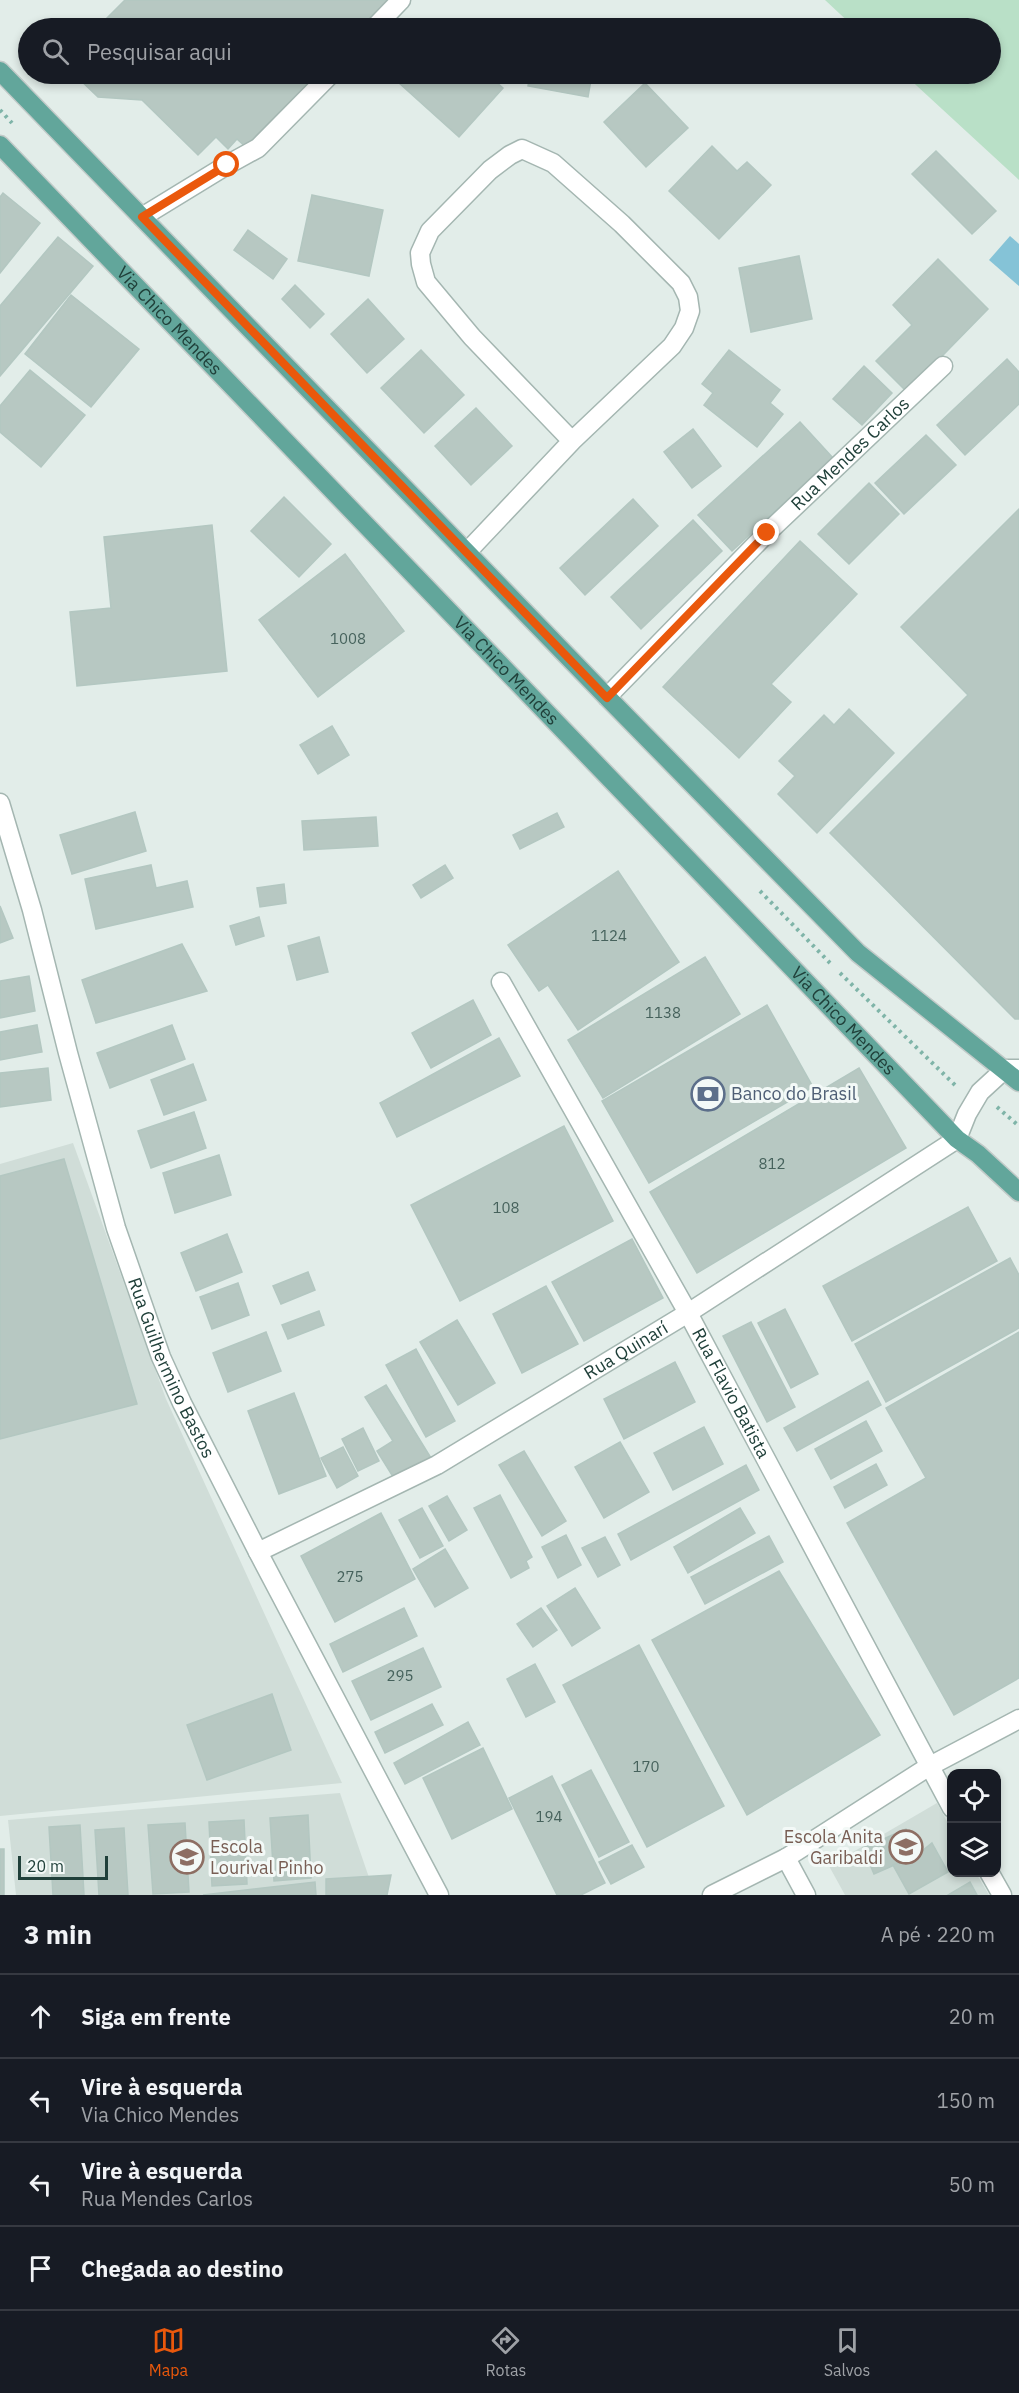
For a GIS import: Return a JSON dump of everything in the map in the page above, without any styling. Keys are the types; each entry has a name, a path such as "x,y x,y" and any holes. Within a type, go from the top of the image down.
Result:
{"main road":[{"path":"0,71 607,698 858,953 1012,1069 1019,1082"},
{"name":"Via Chico Mendes","path":"0,146 957,1139 978,1154 1019,1192"}],"street":[{"path":"384,18 401,0"},
{"path":"142,217 258,148 321,84"},
{"path":"467,552 572,441 672,346 684,328 690,311 688,297 681,283 622,224 554,163 522,149 510,155 490,171 436,224 423,242 420,253 421,264 426,282 472,337 572,441"},
{"name":"Rua Mendes Carlos","path":"607,698 767,533 943,366"},
{"name":"Rua Guilhermino Bastos","path":"0,803 32,910 81,1104 116,1228 161,1357 258,1552 439,1895"},
{"name":"Rua Flavio Batista","path":"501,982 688,1313 947,1801"},
{"path":"957,1139 967,1114 980,1092 1012,1069"},
{"name":"Rua Quinarí","path":"258,1552 437,1465 688,1313 957,1139"},
{"path":"712,1895 786,1858 928,1767 1019,1719"},
{"path":"786,1858 806,1895"},
{"path":"992,1877 1002,1895"}],"shaded area":[{"path":"73,1143 166,1399 342,1783 0,1816 0,1164"},
{"name":"Escola Lourival Pinho","path":"340,1793 375,1895 16,1895 8,1820"},
{"name":"Escola Anita Garibaldi","path":"937,1803 947,1822 947,1877 978,1877 989,1895 845,1895 829,1866"}],"green space":[{"path":"825,0 1019,0 1019,180 915,84 1001,84 1001,18 844,18"}],"water":[{"path":"1010,236 1019,244 1019,286 989,260"}],"building":[{"path":"125,0 394,0 376,18 107,18"},
{"path":"84,84 313,84 249,150 237,139 228,149 216,137 198,155 142,100 98,97"},
{"path":"400,84 498,84 503,88 459,137"},
{"path":"528,84 590,84 588,97 528,86"},
{"path":"646,84 688,128 646,167 604,122"},
{"path":"712,146 737,171 747,162 771,185 719,239 669,191"},
{"path":"936,151 996,211 972,234 912,174"},
{"path":"3,193 40,223 0,273 0,197"},
{"path":"312,195 383,210 369,276 298,261"},
{"path":"248,230 287,259 273,279 234,250"},
{"path":"58,237 93,266 0,376 0,306"},
{"path":"799,256 812,319 751,332 739,268"},
{"path":"938,259 988,309 907,392 876,361 912,325 893,305"},
{"path":"295,285 324,314 310,328 282,299"},
{"path":"71,295 139,349 91,407 25,354"},
{"path":"368,299 404,339 367,373 331,334"},
{"path":"421,350 464,395 424,433 381,388"},
{"path":"729,350 780,390 770,403 783,414 757,447 704,405 713,393 702,384"},
{"path":"1007,359 1019,372 1019,404 965,455 937,425"},
{"path":"864,366 892,393 862,425 833,399"},
{"path":"30,370 85,415 41,467 0,432 0,406"},
{"path":"476,408 512,446 471,485 435,446"},
{"path":"800,422 833,458 732,551 698,515"},
{"path":"693,429 721,466 692,488 664,452"},
{"path":"926,435 956,465 904,514 875,483"},
{"path":"869,483 899,514 849,564 818,534"},
{"path":"284,497 331,544 299,577 251,531"},
{"path":"633,499 658,526 585,595 560,568"},
{"path":"1019,509 1019,1019 1015,1019 830,833 968,695 901,627"},
{"path":"693,520 722,551 641,629 611,597"},
{"path":"212,525 227,671 77,686 70,612 111,608 104,537"},
{"path":"800,541 857,594 771,684 791,702 739,758 663,687"},
{"path":"345,554 404,631 318,697 259,620"},
{"path":"849,709 894,753 817,833 778,794 795,776 779,761 824,715 834,725"},
{"path":"332,726 349,755 318,774 300,745"},
{"path":"135,812 146,851 72,874 60,835"},
{"path":"557,813 564,827 520,849 513,835"},
{"path":"376,817 378,846 304,850 302,821"},
{"path":"151,865 156,888 187,881 193,907 96,929 85,879"},
{"path":"445,865 453,878 421,898 413,885"},
{"path":"618,871 679,962 578,1030 548,985 539,991 508,945"},
{"path":"284,884 286,903 260,907 257,888"},
{"path":"0,906 13,938 0,943"},
{"path":"259,917 264,936 236,945 230,926"},
{"path":"319,937 328,972 297,980 288,946"},
{"path":"182,944 207,991 96,1023 82,980"},
{"path":"705,957 740,1014 603,1098 568,1040"},
{"path":"29,976 35,1011 0,1018 0,981"},
{"path":"473,1000 491,1035 431,1068 412,1033"},
{"name":"Banco do Brasil","path":"767,1005 813,1087 649,1183 602,1101"},
{"path":"37,1025 42,1052 0,1060 0,1032"},
{"path":"172,1025 185,1059 110,1088 97,1053"},
{"path":"499,1038 520,1076 397,1137 380,1103"},
{"path":"193,1064 206,1100 164,1115 151,1080"},
{"path":"48,1068 51,1100 0,1107 0,1073"},
{"path":"859,1068 906,1148 697,1273 650,1192"},
{"path":"194,1112 206,1148 151,1168 138,1131"},
{"path":"564,1126 613,1221 460,1301 411,1205"},
{"path":"219,1155 231,1195 175,1213 163,1173"},
{"path":"64,1159 137,1404 0,1439 0,1176"},
{"path":"968,1207 997,1261 852,1341 823,1286"},
{"path":"227,1234 242,1272 196,1291 181,1253"},
{"path":"632,1239 663,1298 584,1341 552,1282"},
{"path":"1010,1258 1019,1275 1019,1328 886,1402 855,1344"},
{"path":"308,1272 315,1290 281,1304 273,1286"},
{"path":"238,1283 249,1315 212,1329 200,1297"},
{"path":"546,1286 578,1344 522,1373 493,1314"},
{"path":"785,1309 818,1374 791,1388 758,1323"},
{"path":"319,1311 324,1325 288,1339 282,1325"},
{"path":"457,1320 495,1383 458,1405 420,1342"},
{"path":"751,1322 795,1407 767,1422 723,1336"},
{"path":"266,1332 281,1371 228,1392 213,1353"},
{"path":"1019,1332 1019,1678 954,1715 847,1523 926,1478 886,1408"},
{"path":"416,1349 455,1421 426,1437 386,1365"},
{"path":"675,1362 695,1402 624,1439 604,1399"},
{"path":"868,1381 881,1405 797,1451 784,1428"},
{"path":"386,1385 431,1458 395,1480 377,1451 393,1441 365,1397"},
{"path":"294,1393 326,1476 279,1494 248,1411"},
{"path":"866,1421 882,1451 831,1479 815,1449"},
{"path":"704,1427 723,1464 673,1490 654,1453"},
{"path":"363,1428 379,1461 358,1471 342,1439"},
{"path":"620,1442 649,1492 604,1518 575,1467"},
{"path":"343,1447 358,1476 337,1488 321,1458"},
{"path":"524,1451 566,1521 542,1536 499,1465"},
{"path":"876,1464 887,1485 845,1508 834,1487"},
{"path":"746,1465 759,1490 631,1560 618,1534"},
{"path":"500,1495 532,1557 526,1561 529,1568 511,1578 474,1508"},
{"path":"447,1496 467,1530 449,1541 429,1506"},
{"path":"422,1508 443,1546 420,1558 399,1520"},
{"path":"740,1508 755,1533 688,1573 674,1547"},
{"path":"381,1513 415,1579 335,1622 301,1556"},
{"path":"566,1535 581,1565 558,1578 542,1547"},
{"path":"769,1536 783,1562 705,1604 691,1577"},
{"path":"605,1537 620,1565 598,1577 582,1548"},
{"path":"445,1549 468,1588 435,1607 413,1569"},
{"path":"779,1571 880,1735 747,1815 652,1640"},
{"path":"575,1588 600,1628 572,1646 547,1606"},
{"path":"404,1608 417,1636 343,1672 330,1644"},
{"path":"541,1608 557,1630 533,1647 517,1624"},
{"path":"639,1645 724,1806 647,1847 563,1685"},
{"path":"423,1648 441,1687 371,1720 352,1681"},
{"path":"535,1664 555,1702 526,1717 507,1679"},
{"path":"272,1694 291,1750 207,1780 187,1725"},
{"path":"432,1704 443,1725 385,1753 375,1732"},
{"path":"468,1722 480,1745 405,1784 394,1763"},
{"path":"483,1748 512,1809 452,1839 423,1778"},
{"path":"591,1770 629,1842 599,1857 562,1785"},
{"path":"552,1776 605,1883 581,1895 557,1895 509,1798"},
{"path":"308,1815 311,1878 274,1881 270,1818"},
{"path":"244,1820 247,1884 212,1886 209,1822"},
{"path":"185,1823 189,1892 153,1894 148,1825"},
{"path":"80,1825 84,1895 53,1895 49,1827"},
{"path":"124,1828 128,1895 99,1895 95,1830"},
{"path":"906,1829 917,1855 874,1874 863,1848"},
{"path":"932,1843 947,1873 909,1894 893,1865 917,1855"},
{"path":"632,1845 644,1867 611,1884 599,1862"},
{"path":"0,1849 4,1849 4,1895 0,1895"},
{"path":"391,1875 387,1895 326,1895 326,1879"},
{"path":"315,1882 316,1895 203,1895"},
{"path":"970,1882 977,1895 948,1895"}],"place":[{"name":"Banco do Brasil","path":"708,1094"},
{"name":"Escola Anita Garibaldi","path":"906,1847"},
{"name":"Escola Lourival Pinho","path":"187,1857"}],"route":[{"path":"227,165 142,217 607,698 767,533"}]}
